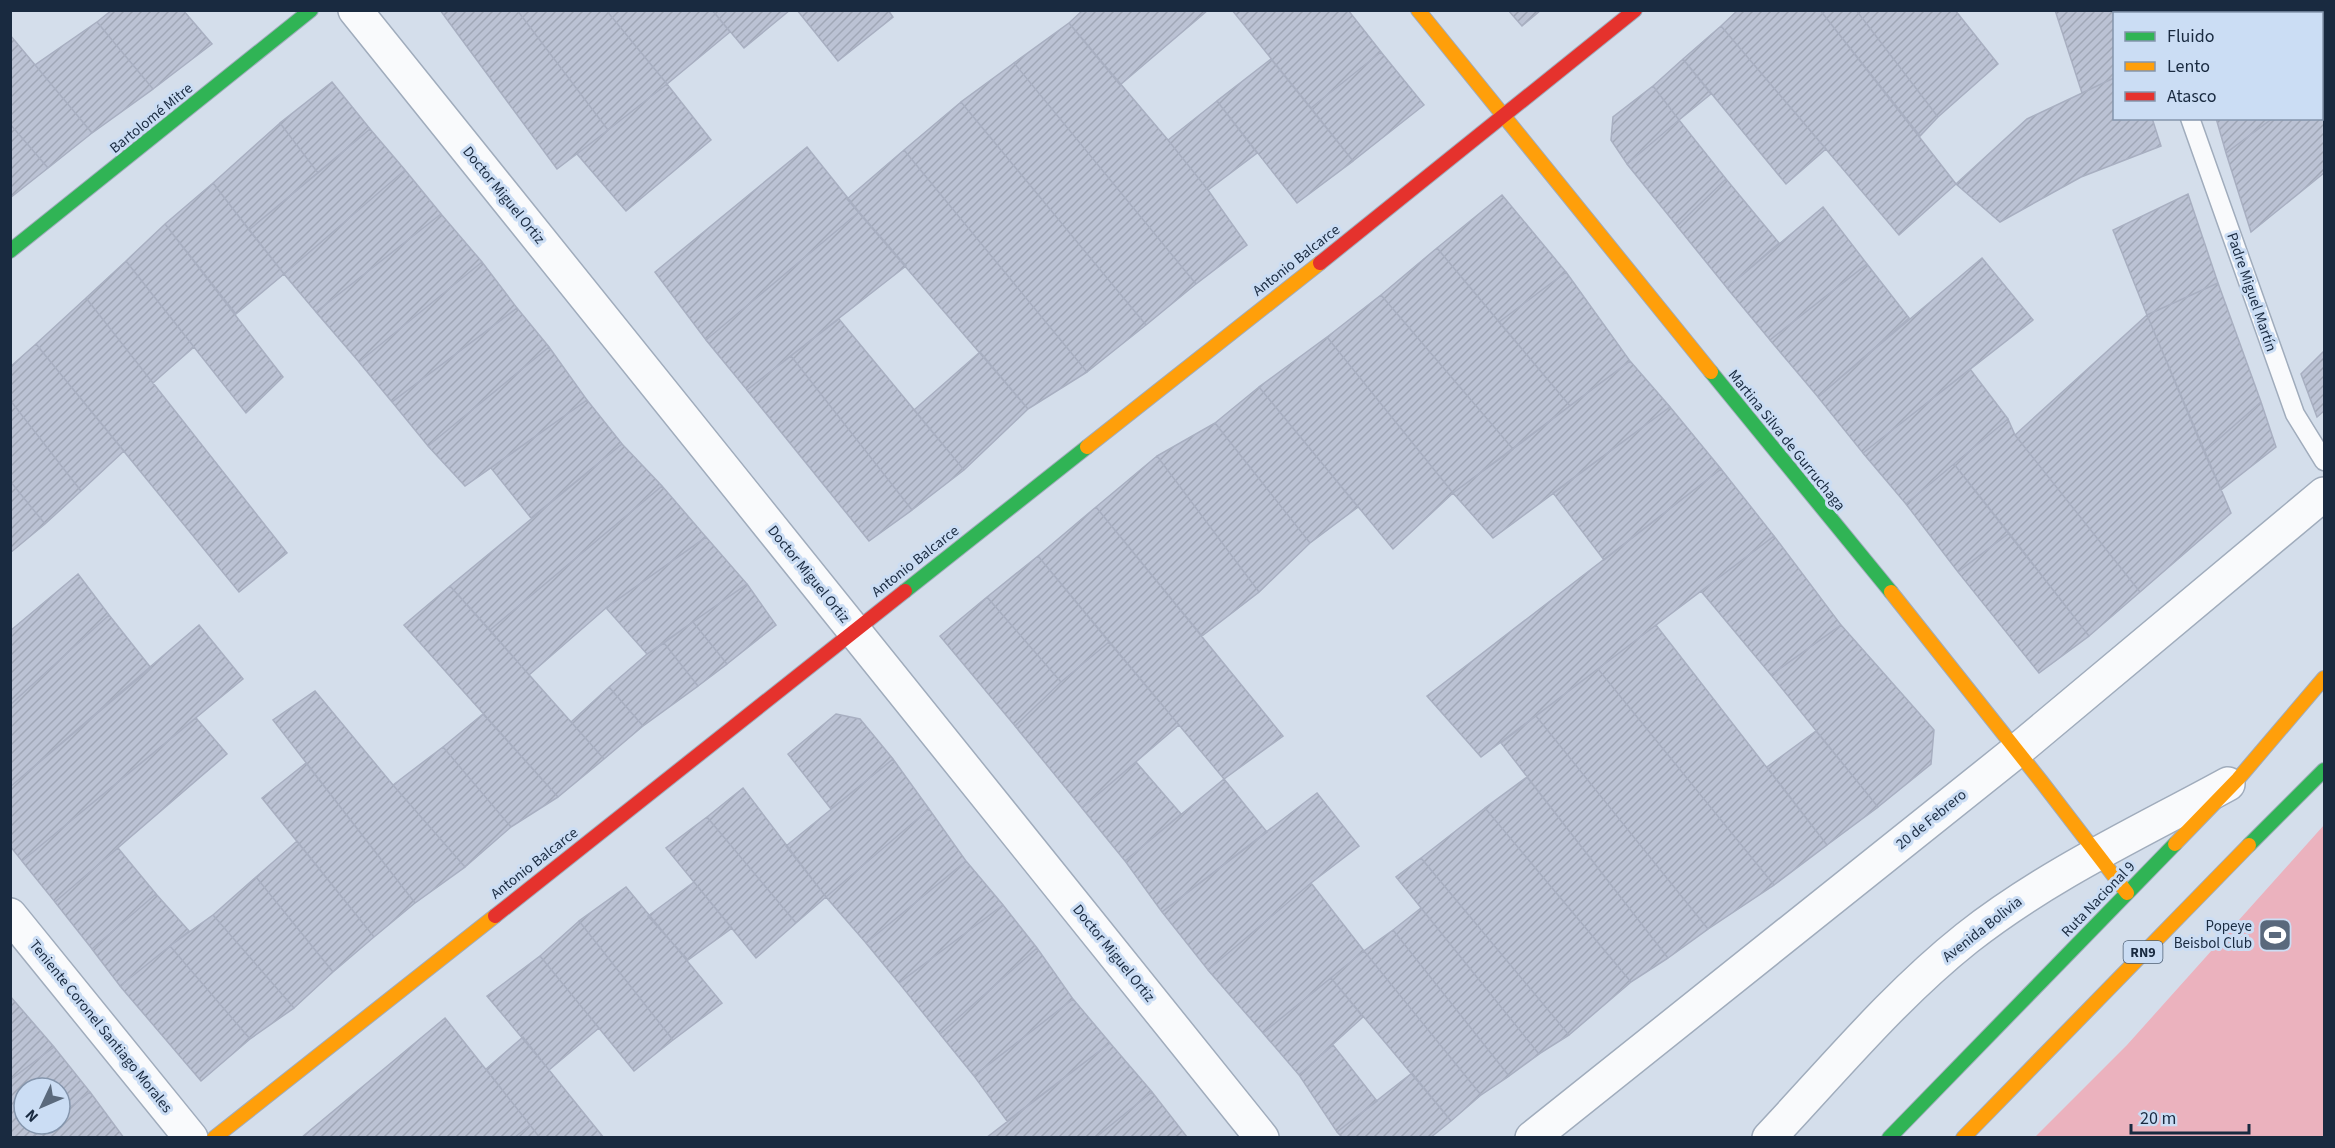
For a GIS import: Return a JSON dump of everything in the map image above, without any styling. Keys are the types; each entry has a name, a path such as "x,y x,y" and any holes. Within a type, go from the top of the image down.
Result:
{"street":[{"name":"Bartolomé Mitre","path":"10,251 311,10"},
{"name":"Doctor Miguel Ortiz","path":"355,10 1262,1137"},
{"name":"Martina Silva de Gurruchaga","path":"1418,10 1503,118 2019,749 2127,892"},
{"name":"Antonio Balcarce","path":"214,1137 1503,118 1635,10"},
{"name":"20 de Febrero","path":"1532,1137 2019,749 2325,494"},
{"name":"Ruta Nacional 9","path":"1889,1137 2238,779 2325,678"},
{"name":"RN9","path":"1963,1137 2325,770"},
{"name":"Avenida Bolivia","path":"1769,1137 1915,983 1966,939 2040,886 2238,779"},
{"name":"Teniente Coronel Santiago Morales","path":"10,915 191,1137"}],"lane":[{"name":"Padre Miguel Martín","path":"2191,120 2295,414 2325,461"}],"shaded area":[{"name":"Popeye Beisbol Club","path":"2324,825 2324,1137 2035,1137 2127,1045"}],"building":[{"path":"112,10 183,10 212,44 153,89 97,22"},
{"path":"440,10 517,10 608,130 557,169"},
{"path":"517,10 606,10 667,84 608,130"},
{"path":"606,10 712,10 730,32 667,84"},
{"path":"712,10 790,10 744,48"},
{"path":"797,10 888,10 893,17 838,61"},
{"path":"1083,10 1208,10 1120,85 1069,23"},
{"path":"1232,10 1348,10 1381,52 1311,108"},
{"path":"1508,10 1541,10 1522,26"},
{"path":"1738,10 1820,10 1956,184 1899,235 1721,26"},
{"path":"1820,10 1856,10 1938,117 1920,136"},
{"path":"1856,10 1955,10 1998,64 1938,117"},
{"path":"2055,10 2114,10 2113,78 2082,93"},
{"path":"2180,10 2224,10 2222,12 2180,12"},
{"path":"2261,10 2323,10 2322,12 2262,12"},
{"path":"2323,10 2324,79 2323,80 2323,12"},
{"path":"97,22 153,89 92,133 35,65"},
{"path":"1069,23 1168,140 1208,190 1247,245 1196,284 1014,63"},
{"path":"1721,26 1826,149 1786,184 1683,59"},
{"path":"10,35 92,133 48,168 10,124"},
{"path":"1381,52 1424,105 1353,161 1311,108"},
{"path":"1271,59 1353,161 1297,203 1217,101"},
{"path":"1683,59 1711,94 1679,120 1653,86"},
{"path":"1014,63 1196,284 1146,325 961,102"},
{"path":"2113,78 2113,120 2153,120 2161,146 2081,177 2000,222 1956,184 2027,119"},
{"path":"2324,79 2324,173 2251,232 2226,153 2270,120 2323,120"},
{"path":"332,82 370,129 318,173 280,123"},
{"path":"667,84 711,140 626,211 577,154"},
{"path":"1653,86 1679,120 1627,164 1611,140 1613,117"},
{"path":"1217,101 1257,153 1208,190 1168,140"},
{"path":"961,102 1146,325 1087,372 904,150"},
{"path":"1679,120 1726,179 1677,226 1627,164"},
{"path":"2217,120 2270,120 2226,153"},
{"path":"280,123 318,173 249,230 213,183"},
{"path":"10,124 48,168 10,198"},
{"path":"370,129 405,170 284,274 249,230"},
{"path":"807,147 859,212 706,340 655,272"},
{"path":"904,150 1087,372 1028,409 847,199"},
{"path":"405,170 441,214 316,312 284,274"},
{"path":"1726,179 1779,243 1727,288 1677,226"},
{"path":"213,183 284,274 236,314 165,224"},
{"path":"2188,194 2218,283 2147,315 2113,230"},
{"path":"1502,195 1566,272 1499,322 1437,248"},
{"path":"1823,207 1867,264 1770,340 1727,288"},
{"path":"859,212 906,266 747,390 706,340"},
{"path":"441,214 482,262 359,362 316,312"},
{"path":"165,224 283,377 246,413 126,261"},
{"path":"1437,248 1570,406 1513,449 1381,295"},
{"path":"1982,258 2033,320 1863,453 1818,397"},
{"path":"126,261 194,347 153,383 86,298"},
{"path":"482,262 517,308 392,402 359,362"},
{"path":"1867,264 1909,318 1818,397 1770,340"},
{"path":"1566,272 1630,361 1570,406 1499,322"},
{"path":"2218,283 2261,402 2204,452 2147,315"},
{"path":"1381,295 1513,449 1453,493 1327,337"},
{"path":"86,298 287,553 239,592 36,344"},
{"path":"517,308 549,347 428,446 392,402"},
{"path":"2147,315 2231,513 2140,592 2015,435"},
{"path":"839,319 964,470 912,510 791,356"},
{"path":"1327,337 1453,493 1393,549 1259,387"},
{"path":"36,344 124,451 81,491 10,400 10,367"},
{"path":"549,347 587,400 465,486 428,446"},
{"path":"2324,351 2324,411 2317,417 2301,374"},
{"path":"980,352 1028,409 964,470 914,410"},
{"path":"791,356 912,510 869,541 747,390"},
{"path":"1630,361 1670,407 1493,538 1453,493"},
{"path":"1970,369 2008,419 1906,504 1863,453"},
{"path":"1259,387 1358,507 1310,543 1215,423"},
{"path":"10,400 81,491 45,524 10,481"},
{"path":"587,400 622,444 531,518 491,468"},
{"path":"2261,402 2276,447 2221,490 2204,452"},
{"path":"1670,407 1721,469 1604,560 1553,493"},
{"path":"2008,419 2015,435 2140,592 2089,636 1954,464"},
{"path":"1215,423 1310,543 1259,592 1157,456"},
{"path":"622,444 662,486 490,630 450,586"},
{"path":"1157,456 1259,592 1202,636 1096,507"},
{"path":"1954,464 2009,533 1958,572 1906,504"},
{"path":"1721,469 1774,536 1481,757 1427,696"},
{"path":"10,481 45,524 10,553"},
{"path":"662,486 706,537 606,608 529,675 490,630"},
{"path":"1096,507 1283,736 1224,779 1038,556"},
{"path":"2009,533 2089,636 2039,673 1958,572"},
{"path":"1774,536 1841,625 1771,675 1701,591"},
{"path":"706,537 747,584 647,654 606,608"},
{"path":"1038,556 1109,642 1061,682 987,597"},
{"path":"78,574 109,615 10,705 10,631"},
{"path":"747,584 776,625 727,664 693,622"},
{"path":"450,586 604,759 558,797 404,625"},
{"path":"987,597 1061,682 1015,726 940,636"},
{"path":"109,615 151,668 10,787 10,705"},
{"path":"693,622 727,664 698,686 664,643"},
{"path":"199,625 243,679 22,861 10,846 10,787"},
{"path":"1656,625 1827,845 1774,885 1598,669"},
{"path":"1841,625 1934,730 1931,764 1878,807 1771,675"},
{"path":"1109,642 1179,725 1082,808 1015,726 1061,682"},
{"path":"664,643 698,686 643,726 609,687 647,654"},
{"path":"1598,669 1774,885 1708,929 1536,716"},
{"path":"609,687 643,726 604,759 571,722"},
{"path":"315,691 465,867 415,903 273,720"},
{"path":"483,714 558,797 511,827 443,747"},
{"path":"836,714 860,719 893,759 831,809 788,754"},
{"path":"1536,716 1708,929 1668,958 1501,743"},
{"path":"196,718 227,754 55,902 22,861"},
{"path":"1816,731 1878,807 1827,845 1767,767"},
{"path":"443,747 511,827 465,867 393,785"},
{"path":"893,759 929,809 826,897 786,846"},
{"path":"1136,762 1181,814 1125,861 1082,808"},
{"path":"306,763 415,903 374,937 262,798"},
{"path":"1527,777 1668,958 1631,982 1485,808"},
{"path":"1224,779 1267,832 1162,912 1125,861"},
{"path":"743,788 826,897 796,923 707,817"},
{"path":"1317,793 1359,846 1311,883 1208,970 1162,912"},
{"path":"1485,808 1631,982 1569,1035 1421,858"},
{"path":"929,809 966,861 866,943 826,897"},
{"path":"707,817 796,923 756,958 666,848"},
{"path":"297,841 374,937 333,972 256,877"},
{"path":"118,848 156,894 92,949 55,902"},
{"path":"1421,858 1569,1035 1539,1054 1396,877"},
{"path":"966,861 1003,905 899,983 866,943"},
{"path":"256,877 333,972 294,1008 213,915"},
{"path":"694,882 732,928 688,960 648,916"},
{"path":"1311,883 1364,951 1263,1033 1208,970"},
{"path":"626,887 722,1003 673,1040 579,921"},
{"path":"156,894 189,931 120,986 92,949"},
{"path":"1003,905 1037,948 940,1034 899,983"},
{"path":"1421,908 1539,1054 1509,1076 1393,930"},
{"path":"213,915 294,1008 250,1039 170,946"},
{"path":"579,921 673,1040 634,1071 540,956"},
{"path":"1393,930 1509,1076 1481,1095 1364,951"},
{"path":"170,946 250,1039 201,1081 120,986"},
{"path":"1037,948 1073,999 974,1076 940,1034"},
{"path":"1364,951 1481,1095 1451,1121 1331,978"},
{"path":"540,956 599,1028 549,1070 487,996"},
{"path":"1331,978 1363,1017 1299,1075 1263,1033"},
{"path":"10,996 54,1047 15,1076 12,1076 10,1080"},
{"path":"1073,999 1110,1043 1007,1121 974,1076"},
{"path":"445,1018 530,1125 514,1138 301,1138"},
{"path":"523,1037 604,1138 540,1138 486,1069"},
{"path":"1110,1043 1152,1092 1095,1138 986,1138"},
{"path":"1333,1045 1377,1101 1337,1132 1299,1075"},
{"path":"54,1047 90,1092 72,1106 72,1076 15,1076"},
{"path":"1412,1073 1451,1121 1430,1138 1343,1138 1337,1132"},
{"path":"12,1078 12,1136 34,1136 31,1138 10,1138 10,1080"},
{"path":"90,1092 124,1138 31,1138 34,1136 72,1136 72,1106"},
{"path":"1152,1092 1187,1137 1095,1138"},
{"path":"530,1125 540,1138 514,1138"}],"traffic: fast":[{"path":"10,251 311,10"},
{"path":"1711,372 1891,592"},
{"path":"905,591 1087,447"},
{"path":"2249,845 2324,770"},
{"path":"1889,1138 2175,844"}],"traffic: slow":[{"path":"1418,10 1711,372"},
{"path":"1087,447 1320,263"},
{"path":"1891,592 2127,893"},
{"path":"2175,844 2238,779 2324,678"},
{"path":"1963,1138 2249,845"},
{"path":"214,1138 495,916"}],"traffic: jam":[{"path":"1320,263 1635,10"},
{"path":"495,916 905,591"}],"place":[{"name":"Popeye Beisbol Club","path":"2275,935"}]}
